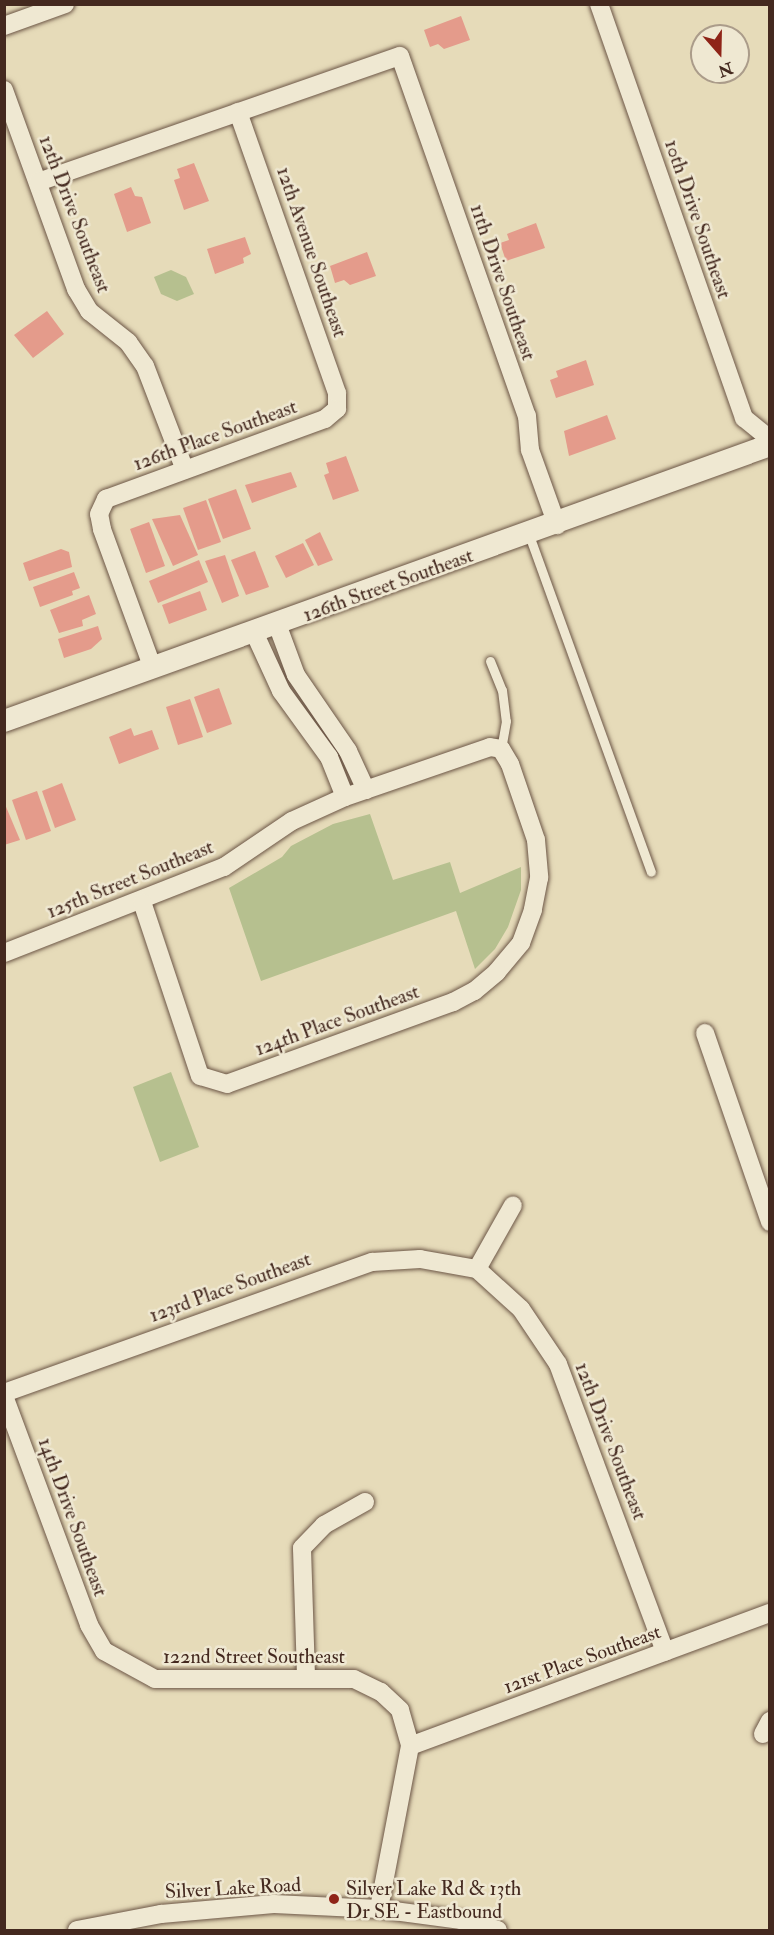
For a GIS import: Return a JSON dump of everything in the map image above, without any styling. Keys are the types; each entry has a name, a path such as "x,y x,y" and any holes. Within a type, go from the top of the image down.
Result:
{"street":[{"path":"4,26 65,4"},
{"name":"10th Drive Southeast","path":"599,4 744,418 770,438"},
{"name":"11th Drive Southeast","path":"238,112 400,56 527,416 530,450 557,525"},
{"name":"12th Drive Southeast","path":"4,90 76,289 89,311 128,342 145,366 184,470"},
{"path":"38,182 238,112"},
{"name":"12th Avenue Southeast","path":"238,112 338,393 337,409"},
{"name":"126th Place Southeast","path":"152,666 102,529 99,514 106,499 325,419 337,409"},
{"name":"126th Street Southeast","path":"4,721 152,666 557,525 770,445"},
{"path":"277,624 296,675 348,752 366,790"},
{"path":"254,632 281,691 329,757 345,797"},
{"name":"125th Street Southeast","path":"4,953 141,902 224,867 292,821 345,797 476,750 501,749"},
{"name":"124th Place Southeast","path":"141,902 200,1076 213,1083 227,1084 453,1002 474,991 497,972 521,943 533,910 539,878 536,840 510,764 501,749"},
{"path":"705,1033 770,1222"},
{"path":"477,1269 513,1205"},
{"name":"123rd Place Southeast","path":"4,1395 372,1262 420,1259 477,1269"},
{"name":"12th Drive Southeast","path":"477,1269 521,1309 558,1364 665,1652"},
{"name":"14th Drive Southeast","path":"4,1395 89,1625 104,1651"},
{"path":"306,1676 302,1548 324,1525 365,1502"},
{"name":"121st Place Southeast","path":"410,1746 770,1613"},
{"name":"122nd Street Southeast","path":"104,1651 155,1679 306,1676 354,1678 381,1692 400,1710 410,1746"},
{"path":"379,1909 410,1746"},
{"name":"Silver Lake Road","path":"77,1930 162,1922 274,1904 379,1909 461,1920 498,1930"}],"lane":[{"path":"529,534 651,873"},
{"path":"490,661 502,690 506,721 501,749"}],"green space":[{"path":"171,270 186,277 194,294 177,301 161,294 154,277"},
{"path":"370,814 393,880 450,862 460,893 521,867 521,890 508,927 495,949 475,969 456,911 261,981 229,888 282,857 291,846 333,824"},
{"path":"171,1072 199,1147 160,1162 133,1087"}],"building":[{"path":"461,16 470,40 444,49 438,44 430,47 424,30"},
{"path":"194,163 209,201 184,210 174,180 180,178 177,169"},
{"path":"131,187 135,196 142,197 151,223 127,232 114,194"},
{"path":"536,223 545,248 506,261 500,243 509,240 507,234"},
{"path":"245,237 251,254 243,258 244,263 215,274 207,249"},
{"path":"367,252 376,276 350,285 344,280 335,283 330,266"},
{"path":"47,311 64,334 33,358 14,335"},
{"path":"586,360 594,385 556,398 550,380 558,377 556,371"},
{"path":"607,415 616,439 569,456 564,431"},
{"path":"346,456 359,491 333,500 324,475 329,473 326,463"},
{"path":"291,472 297,487 252,503 245,485"},
{"path":"236,489 251,529 223,539 208,499"},
{"path":"206,500 221,542 198,550 183,508"},
{"path":"180,515 198,555 173,566 152,519"},
{"path":"149,522 165,566 146,573 130,529"},
{"path":"320,532 333,560 318,566 305,540"},
{"path":"303,543 314,565 286,578 275,556"},
{"path":"61,549 69,552 72,567 29,581 23,563"},
{"path":"255,551 269,587 246,595 231,560"},
{"path":"225,555 239,596 222,603 205,561"},
{"path":"199,560 208,582 158,603 149,581"},
{"path":"74,572 80,588 72,591 73,595 40,607 33,587"},
{"path":"200,591 207,610 169,624 162,605"},
{"path":"89,595 96,614 82,620 83,626 59,633 50,610"},
{"path":"98,626 102,639 91,649 64,658 58,639"},
{"path":"219,688 232,724 207,733 194,697"},
{"path":"190,699 203,737 178,745 166,707"},
{"path":"131,728 134,736 152,730 159,749 119,764 109,737"},
{"path":"62,783 76,820 55,828 42,791"},
{"path":"37,791 51,831 26,840 12,800"},
{"path":"4,802 20,840 4,845"}],"place":[{"name":"Silver Lake Rd & 13th Dr SE - Eastbound","path":"334,1899"}]}
